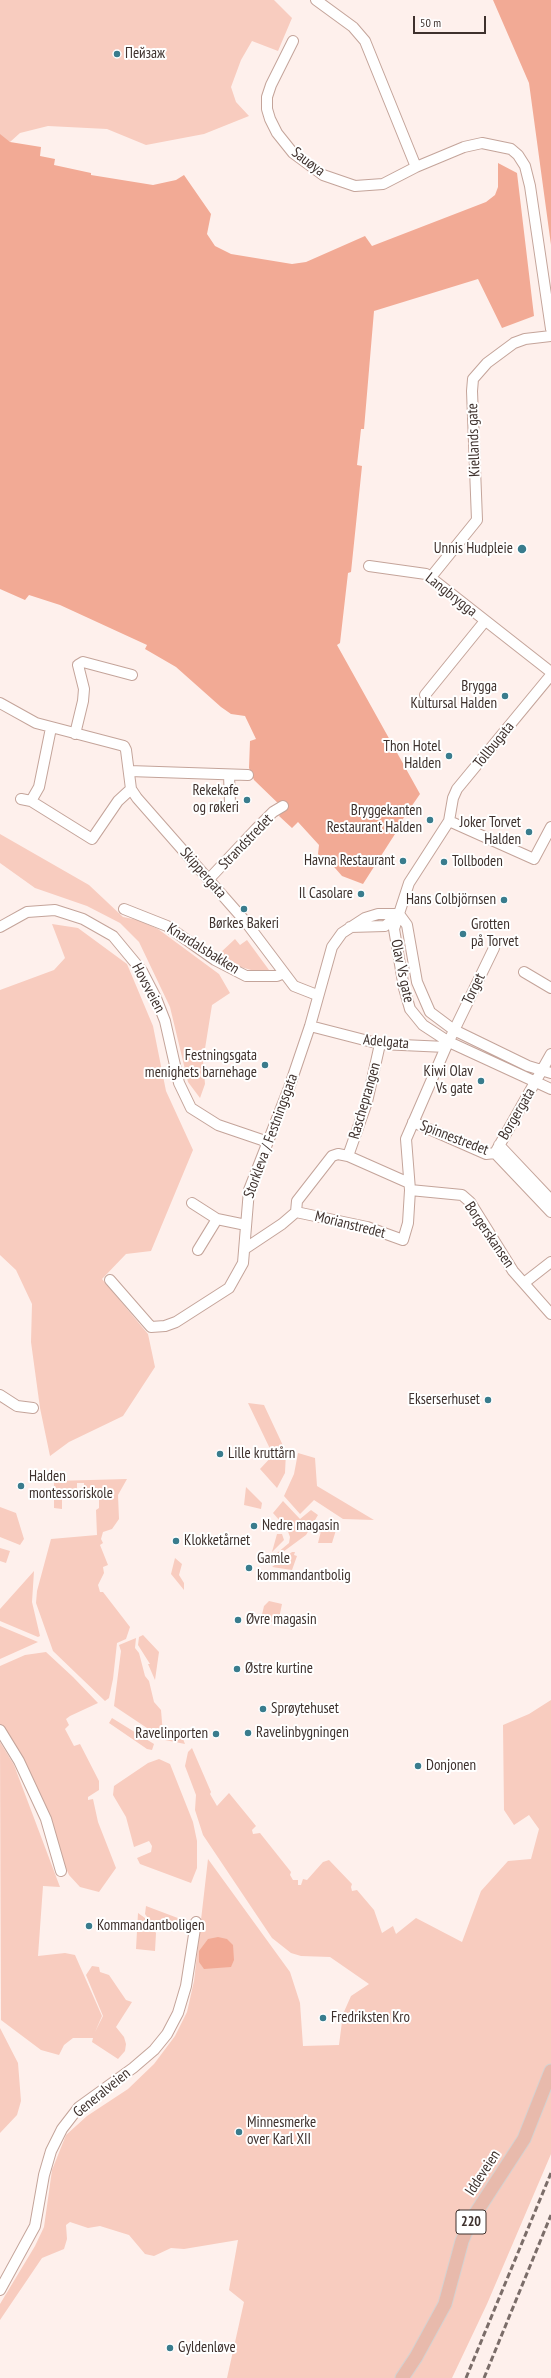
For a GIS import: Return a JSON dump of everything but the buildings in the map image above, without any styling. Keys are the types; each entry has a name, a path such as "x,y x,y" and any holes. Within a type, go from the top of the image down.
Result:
{"main road":[{"name":"Iddeveien","path":"402,2378 416,2357 445,2304 462,2241 470,2222 524,2139 551,2071"}],"street":[{"path":"316,0 353,26 365,41 416,167"},
{"name":"Sauøya","path":"293,41 271,84 267,97 267,109 277,133 293,153 323,175 354,186 383,184 416,167 464,147 482,143 511,149 518,155 526,166 530,186 551,329"},
{"name":"Kiellands gate","path":"431,577 476,520 472,391 473,379 487,363 514,343 525,339 551,336"},
{"name":"Langbrygga","path":"369,566 420,572 431,577 484,621 551,672"},
{"name":"Langbrygga","path":"426,695 484,621"},
{"path":"75,734 84,689 78,665 83,662 132,675"},
{"name":"Tollbugata","path":"449,821 453,798 457,789 551,675"},
{"path":"0,703 36,723 124,746 126,750 131,789 118,801 92,839 31,801 21,799"},
{"path":"31,801 39,787 51,728"},
{"path":"128,771 248,775"},
{"path":"229,775 230,803"},
{"name":"Skippergata","path":"131,789 245,921 294,986 317,995"},
{"name":"Strandstredet","path":"209,879 273,812 283,806"},
{"path":"399,914 403,898 415,873 449,821 534,859 551,827"},
{"name":"Knardalsbakken","path":"124,909 167,926 215,960 246,976 277,976 284,973"},
{"name":"Hovsveien","path":"0,927 27,912 55,910 83,919 112,936 142,971 156,998 165,1021 184,1096 191,1108 203,1117 218,1125 268,1142"},
{"name":"Storkleva / Festningsgata","path":"110,1280 151,1327 165,1326 176,1322 229,1288 243,1263 246,1248 249,1190 310,1026 317,995 332,947 349,928 378,914 399,914"},
{"name":"Olav Vs gate","path":"399,914 407,925 417,982 422,998 430,1012 454,1030 547,1072"},
{"name":"Olav Vs gate","path":"399,914 394,929 396,949 410,1009 423,1025 447,1044 551,1089"},
{"name":"Torget","path":"454,1030 494,948"},
{"path":"524,972 551,988"},
{"name":"Adelgata","path":"310,1026 380,1044 447,1044"},
{"path":"410,1187 405,1145 413,1122 454,1030"},
{"name":"Rascheprangen","path":"348,1156 367,1102 380,1044"},
{"name":"Borgergata","path":"497,1149 535,1083 547,1072 551,1054"},
{"name":"Spinnestredet","path":"413,1122 486,1154 497,1149"},
{"path":"497,1149 551,1200"},
{"path":"497,1149 551,1212"},
{"path":"246,1248 282,1224 296,1212 297,1201 332,1156 338,1154 348,1156"},
{"name":"Borgerskansen","path":"348,1156 410,1187 462,1195 474,1208 513,1271 551,1314"},
{"name":"Morianstredet","path":"296,1212 367,1227 403,1240 408,1223 410,1187"},
{"path":"192,1203 217,1219 246,1225"},
{"path":"198,1250 217,1219"},
{"path":"524,1283 551,1262"},
{"path":"0,1395 17,1406 33,1408"},
{"path":"0,1730 19,1761 46,1819 61,1871"},
{"name":"Generalveien","path":"0,2290 35,2226 44,2175 51,2150 62,2129 80,2107 133,2068 154,2050 167,2034 178,2013 186,1986 196,1922"}],"shaded area":[{"path":"0,0 274,0 292,18 278,51 252,41 241,60 231,87 236,102 249,116 204,134 146,145 107,129 48,126 20,133 10,142 0,139"},
{"path":"493,0 551,0 551,245 529,83"},
{"path":"0,134 10,142 41,147 40,156 55,159 54,165 91,173 91,175 153,185 176,180 184,175 211,214 207,234 215,246 231,254 292,264 306,262 365,236 372,246 486,202 495,195 498,187 498,163 517,173 534,316 502,328 478,279 374,311 364,429 361,429 357,465 362,466 351,572 348,573 340,643 337,645 420,794 398,826 392,828 391,831 395,834 363,884 342,876 328,860 323,860 318,854 319,845 298,822 292,828 279,816 284,809 254,780 249,768 250,741 256,739 245,716 231,714 221,707 176,667 145,649 147,645 60,605 29,595 25,600 0,589"},
{"path":"0,834 89,885 123,917 138,920 158,929 219,974 230,993 212,1005 203,1061 205,1084 200,1098 188,1082 170,1007 139,942 120,923 87,906 35,888 0,863"},
{"path":"52,924 78,928 127,964 153,1026 166,1091 193,1150 151,1251 126,1254 102,1279 148,1334 155,1367 123,1416 69,1442 50,1456 40,1408 31,1342 32,1304 16,1270 0,1255 0,990 54,970 65,958"},
{"path":"235,939 240,945 247,940 269,970 266,972 251,970 234,965 219,954"},
{"path":"248,1403 264,1405 286,1452 285,1473 277,1488 260,1469 273,1455"},
{"path":"298,1453 315,1458 317,1486 374,1520 343,1519 314,1500 300,1514 284,1496 294,1474"},
{"path":"127,1479 118,1495 119,1519 112,1529 103,1532 101,1539 103,1543 100,1545 108,1565 103,1567 104,1573 98,1585 100,1592 103,1592 130,1627 126,1639 117,1643 113,1679 109,1698 105,1701 53,1651 36,1603 37,1591 51,1539 97,1535 96,1510 99,1508 99,1490 84,1490 84,1483 77,1483 77,1490 62,1491 62,1509 54,1508 54,1481"},
{"path":"246,1487 262,1503 261,1509 244,1505"},
{"path":"283,1501 300,1519 311,1510 318,1515 306,1535 272,1560 271,1558 289,1543 290,1537 287,1529 273,1513"},
{"path":"0,1507 16,1513 24,1539 20,1545 0,1537"},
{"path":"323,1523 336,1530 332,1543 318,1543 321,1532 317,1533 314,1530","holes":["322,1527 326,1528 325,1531 321,1532 320,1529"]},
{"path":"277,1534 282,1534 284,1540 272,1552"},
{"path":"0,1548 10,1551 6,1563 0,1561"},
{"path":"292,1552 295,1552 294,1555 297,1556 292,1570 272,1567"},
{"path":"175,1558 182,1564 179,1575 184,1583 184,1590 171,1574"},
{"path":"34,1571 32,1602 40,1636 38,1637 0,1621 0,1609"},
{"path":"269,1601 282,1604 278,1623 261,1619 264,1606"},
{"path":"0,1626 38,1642 0,1659"},
{"path":"143,1635 159,1652 155,1680 148,1664 150,1664 138,1645 139,1637"},
{"path":"136,1638 135,1648 139,1653 145,1676 149,1681 154,1702 161,1710 163,1734 181,1734 185,1744 165,1740 114,1706 121,1651 119,1645"},
{"path":"46,1652 98,1703 66,1719 69,1725 65,1729 74,1746 80,1744 99,1781 99,1790 88,1797 88,1800 93,1799 98,1822 116,1868 99,1892 80,1887 69,1875 0,1725 0,1666 25,1655"},
{"path":"551,1700 551,2154 487,2304 452,2378 227,2378 244,2302 229,2290 238,2240 184,2249 171,2248 154,2256 145,2254 129,2235 100,2226 88,2228 70,2222 66,2225 67,2239 64,2249 42,2258 0,2320 0,2304 35,2246 44,2227 52,2170 66,2135 87,2116 128,2089 154,2064 175,2036 187,2012 194,1981 208,1859 290,1972 300,2003 303,2046 339,2045 343,2014 351,1996 369,1984 330,1957 301,1956 291,1953 272,1938 203,1835 195,1810 196,1795 185,1766 188,1752 192,1748 211,1792 210,1794 217,1806 229,1793 256,1826 252,1830 253,1834 260,1833 291,1872 290,1875 293,1880 298,1880 298,1885 301,1885 303,1879 307,1880 323,1862 329,1860 352,1884 352,1891 357,1890 374,1910 382,1933 393,1926 396,1934 416,1918 462,1942 481,1891 508,1861 531,1859 539,1829 529,1815 514,1825 504,1810 503,1725 529,1714"},
{"path":"112,1718 154,1744 152,1750 147,1749 109,1723"},
{"path":"0,1742 14,1765 60,1887 43,1886 38,1956 65,1953 75,1955 102,2016 95,2032 103,2016 86,1975 92,1966 99,1967 100,1972 109,1975 126,2000 132,2002 116,2027 124,2037 126,2044 125,2051 118,2059 92,2042 93,2038 73,2038 64,2045 59,2055 41,2050 1,2020"},
{"path":"159,1759 170,1764 193,1822 197,1841 197,1868 191,1883 140,1864 137,1858 151,1852 152,1846 149,1841 134,1847 126,1817 113,1795 114,1786 148,1763"},
{"path":"146,1906 191,1923 190,1931 162,1925 157,1925 155,1928 145,1914"},
{"path":"138,1913 145,1918 156,1933 155,1951 136,1949"},
{"path":"218,1937 227,1939 233,1945 234,1960 231,1967 204,1969 199,1962 199,1951 208,1939"},
{"path":"0,2028 18,2063 21,2101 17,2115 0,2133"}],"railway":[{"path":"466,2378 551,2173"},
{"path":"484,2378 551,2215"}],"place":[{"name":"Пейзаж","path":"117,54"},
{"name":"Unnis Hudpleie","path":"522,549"},
{"name":"Brygga Kultursal Halden","path":"505,696"},
{"name":"Thon Hotel Halden","path":"449,756"},
{"name":"Rekekafe og røkeri","path":"247,800"},
{"name":"Bryggekanten Restaurant Halden","path":"430,820"},
{"name":"Joker Torvet Halden","path":"529,832"},
{"name":"Havna Restaurant","path":"403,861"},
{"name":"Tollboden","path":"444,862"},
{"name":"Il Casolare","path":"361,894"},
{"name":"Hans Colbjörnsen","path":"504,900"},
{"name":"Børkes Bakeri","path":"244,909"},
{"name":"Grotten på Torvet","path":"463,934"},
{"name":"Festningsgata menighets barnehage","path":"265,1065"},
{"name":"Kiwi Olav Vs gate","path":"481,1081"},
{"name":"Ekserserhuset","path":"488,1400"},
{"name":"Lille kruttårn","path":"220,1454"},
{"name":"Halden montessoriskole","path":"21,1486"},
{"name":"Nedre magasin","path":"254,1526"},
{"name":"Klokketårnet","path":"176,1541"},
{"name":"Gamle kommandantbolig","path":"249,1568"},
{"name":"Øvre magasin","path":"238,1620"},
{"name":"Østre kurtine","path":"237,1669"},
{"name":"Sprøytehuset","path":"263,1709"},
{"name":"Ravelinbygningen","path":"248,1733"},
{"name":"Ravelinporten","path":"216,1734"},
{"name":"Donjonen","path":"418,1766"},
{"name":"Kommandantboligen","path":"89,1926"},
{"name":"Fredriksten Kro","path":"323,2018"},
{"name":"Minnesmerke over Karl XII","path":"239,2132"},
{"name":"Gyldenløve","path":"170,2348"}]}
